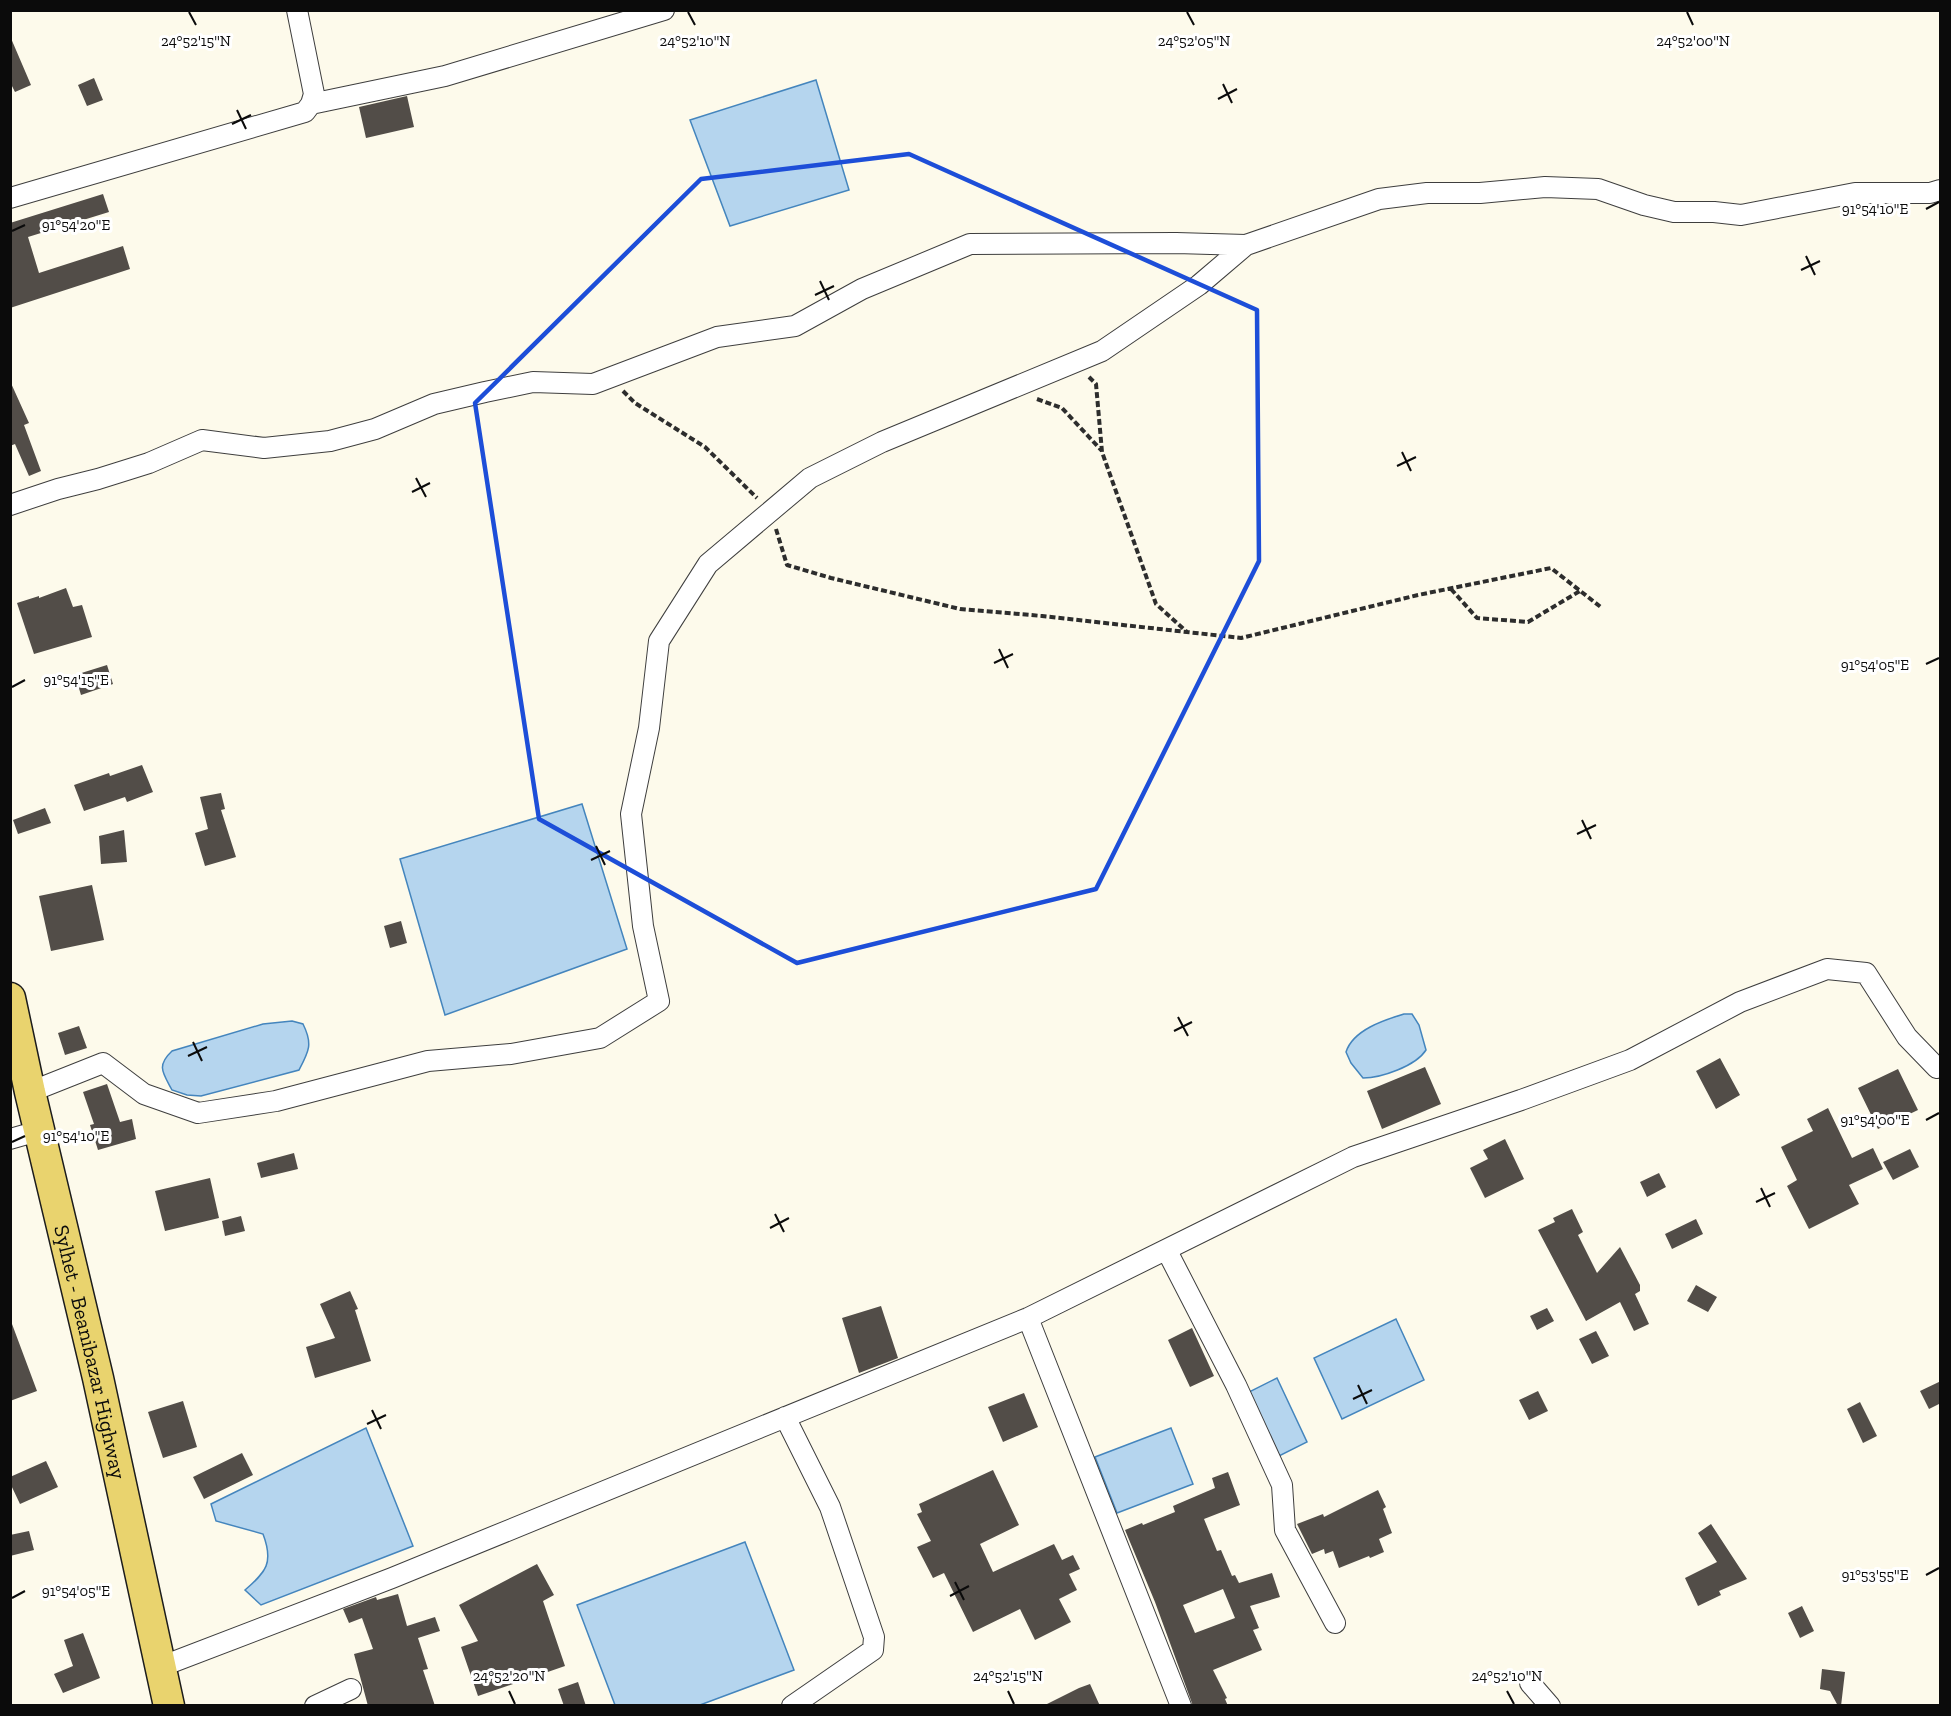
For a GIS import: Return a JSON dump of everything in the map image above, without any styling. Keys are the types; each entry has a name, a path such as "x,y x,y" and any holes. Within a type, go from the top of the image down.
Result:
{"main road":[{"name":"Sylhet - Beanibazar Highway","path":"10,998 20,1086 98,1378 169,1706"},
{"name":"Sylhet - Beanibazar Highway","path":"20,1086 17,1137 150,1706"}],"street":[{"path":"10,198 305,112 314,94 297,10"},
{"path":"311,104 445,76 664,10"},
{"path":"10,506 58,489 149,463 202,440 264,448 330,441 375,429 434,404 533,382 592,384 717,337 795,326 862,290 970,244 1246,245 1379,199 1427,193 1480,193 1545,187 1598,189 1644,205 1674,212 1714,212 1740,215 1855,193 1930,193 1941,190"},
{"path":"20,1086 103,1063 144,1094 198,1113 276,1101 428,1062 511,1054 600,1038 659,1001 643,926 631,814 649,728 659,641 708,564 810,478 882,442 1102,351 1190,292 1246,245"},
{"path":"160,1668 392,1578 1028,1318 1353,1157 1630,1060 1740,1002 1827,969 1866,973 1907,1036 1937,1068 1941,1066"},
{"path":"1167,1251 1236,1385 1282,1485 1284,1530 1335,1623"},
{"path":"1028,1318 1181,1706"},
{"path":"785,1417 830,1507 874,1637 873,1650 792,1706"},
{"path":"1530,1683 1550,1706"},
{"path":"315,1706 351,1689"}],"path":[{"path":"1075,362 1096,384 1102,452 1156,604 1188,632"},
{"path":"608,378 635,403 705,447 771,511 787,565 960,609 1241,638 1551,568 1602,608"},
{"path":"1010,388 1062,408 1102,452"},
{"path":"1451,589 1477,618 1528,622 1580,591"}],"highlighted area":[{"path":"909,154 1257,310 1259,561 1096,889 797,963 539,819 475,403 701,179"}],"water":[{"path":"816,80 849,190 730,226 690,120"},
{"path":"582,804 627,949 445,1015 400,859"},
{"path":"1404,1014 1412,1014 1419,1025 1426,1050 1414,1061 1398,1070 1363,1078 1351,1063 1346,1052 1350,1044 1370,1027"},
{"path":"292,1021 303,1024 309,1042 299,1070 201,1096 187,1095 172,1090 164,1074 164,1061 172,1051 263,1024"},
{"path":"1396,1319 1424,1380 1342,1419 1314,1358"},
{"path":"1277,1378 1307,1442 1277,1457 1247,1393"},
{"path":"366,1428 413,1546 261,1605 245,1590 263,1572 268,1560 263,1534 216,1521 211,1504"},
{"path":"1171,1428 1193,1484 1117,1513 1095,1457"},
{"path":"745,1542 794,1670 700,1705 615,1705 577,1605"}],"building":[{"path":"10,36 31,85 15,92 10,82"},
{"path":"94,78 103,100 87,106 78,85"},
{"path":"407,96 414,127 366,138 359,107"},
{"path":"103,194 109,212 28,237 39,273 123,246 130,269 10,308 10,223"},
{"path":"10,381 29,423 24,425 41,471 29,476 15,444 10,446"},
{"path":"66,588 73,607 82,605 92,637 34,654 17,603"},
{"path":"107,665 113,684 81,695 75,675"},
{"path":"142,765 153,792 127,802 125,797 84,811 74,785"},
{"path":"221,793 225,809 221,810 236,857 205,866 195,833 208,829 200,797"},
{"path":"45,808 51,823 18,834 13,820"},
{"path":"124,830 127,862 101,864 99,836"},
{"path":"92,885 104,940 51,951 39,896"},
{"path":"401,921 407,943 390,948 384,926"},
{"path":"79,1026 87,1048 65,1055 58,1033"},
{"path":"1720,1058 1740,1095 1716,1109 1696,1071"},
{"path":"1425,1067 1441,1104 1382,1129 1367,1091"},
{"path":"1898,1069 1918,1110 1878,1129 1858,1088"},
{"path":"107,1084 120,1122 132,1119 136,1139 98,1150 90,1125 94,1124 83,1092"},
{"path":"1828,1108 1852,1158 1873,1148 1883,1169 1849,1185 1859,1204 1809,1229 1787,1186 1797,1180 1781,1147 1813,1131 1807,1119"},
{"path":"1505,1139 1524,1179 1485,1198 1470,1168 1488,1159 1483,1150"},
{"path":"1910,1149 1919,1167 1893,1180 1883,1162"},
{"path":"294,1153 298,1169 261,1178 257,1163"},
{"path":"1659,1173 1666,1187 1647,1197 1640,1182"},
{"path":"210,1178 219,1218 165,1231 155,1191"},
{"path":"1572,1209 1583,1232 1578,1235 1597,1273 1620,1247 1640,1285 1640,1291 1635,1294 1649,1324 1634,1331 1620,1302 1586,1321 1538,1230 1555,1222 1553,1218"},
{"path":"241,1216 245,1231 225,1236 222,1221"},
{"path":"1696,1219 1703,1234 1672,1249 1665,1234"},
{"path":"1696,1285 1717,1297 1708,1312 1687,1301"},
{"path":"350,1291 358,1309 355,1310 371,1361 315,1378 306,1347 335,1338 320,1304"},
{"path":"881,1306 898,1358 859,1373 842,1318"},
{"path":"1547,1308 1554,1321 1537,1330 1530,1316"},
{"path":"10,1324 12,1324 37,1391 10,1401"},
{"path":"1192,1328 1214,1376 1190,1387 1168,1340"},
{"path":"1596,1331 1609,1356 1592,1364 1579,1339"},
{"path":"1941,1381 1941,1403 1929,1409 1920,1391"},
{"path":"1538,1391 1548,1411 1529,1420 1519,1400"},
{"path":"1024,1393 1038,1427 1003,1442 988,1407"},
{"path":"183,1401 197,1447 163,1458 148,1412"},
{"path":"1860,1402 1877,1436 1863,1443 1847,1409"},
{"path":"242,1453 253,1475 204,1499 193,1477"},
{"path":"46,1461 58,1487 20,1504 10,1483 10,1477"},
{"path":"993,1470 1019,1525 980,1544 993,1572 1054,1544 1062,1560 1073,1555 1080,1569 1069,1574 1077,1590 1059,1599 1071,1622 1035,1640 1020,1609 973,1632 944,1573 933,1578 917,1547 931,1541 917,1514 922,1512 919,1504"},
{"path":"1228,1472 1240,1505 1204,1519 1217,1551 1221,1550 1232,1576 1235,1575 1239,1583 1272,1573 1280,1597 1250,1606 1259,1628 1253,1630 1262,1650 1213,1670 1227,1698 1225,1699 1228,1706 1193,1706 1155,1602 1125,1530 1175,1512 1173,1506 1215,1488 1212,1478","holes":["1223,1589 1235,1618 1195,1633 1183,1605"]},
{"path":"1378,1490 1386,1507 1383,1509 1392,1533 1379,1539 1384,1552 1339,1568 1333,1551 1325,1554 1324,1549 1312,1554 1297,1524 1323,1514 1324,1517"},
{"path":"1711,1524 1747,1579 1719,1591 1721,1595 1698,1606 1685,1578 1717,1562 1698,1533"},
{"path":"29,1531 34,1550 10,1556 10,1535"},
{"path":"537,1564 554,1595 543,1601 565,1666 478,1696 461,1647 478,1641 459,1605"},
{"path":"398,1594 407,1626 435,1617 440,1631 418,1638 428,1669 423,1670 435,1706 368,1706 354,1654 373,1649 362,1618 349,1623 343,1609 376,1597 377,1600"},
{"path":"1802,1606 1814,1631 1800,1638 1788,1613"},
{"path":"83,1633 100,1678 63,1693 54,1674 73,1666 64,1640"},
{"path":"1822,1669 1845,1672 1841,1706 1838,1706 1830,1691 1820,1689"},
{"path":"578,1682 586,1706 564,1706 558,1689"},
{"path":"1090,1684 1100,1706 1043,1706 1079,1688"}]}
